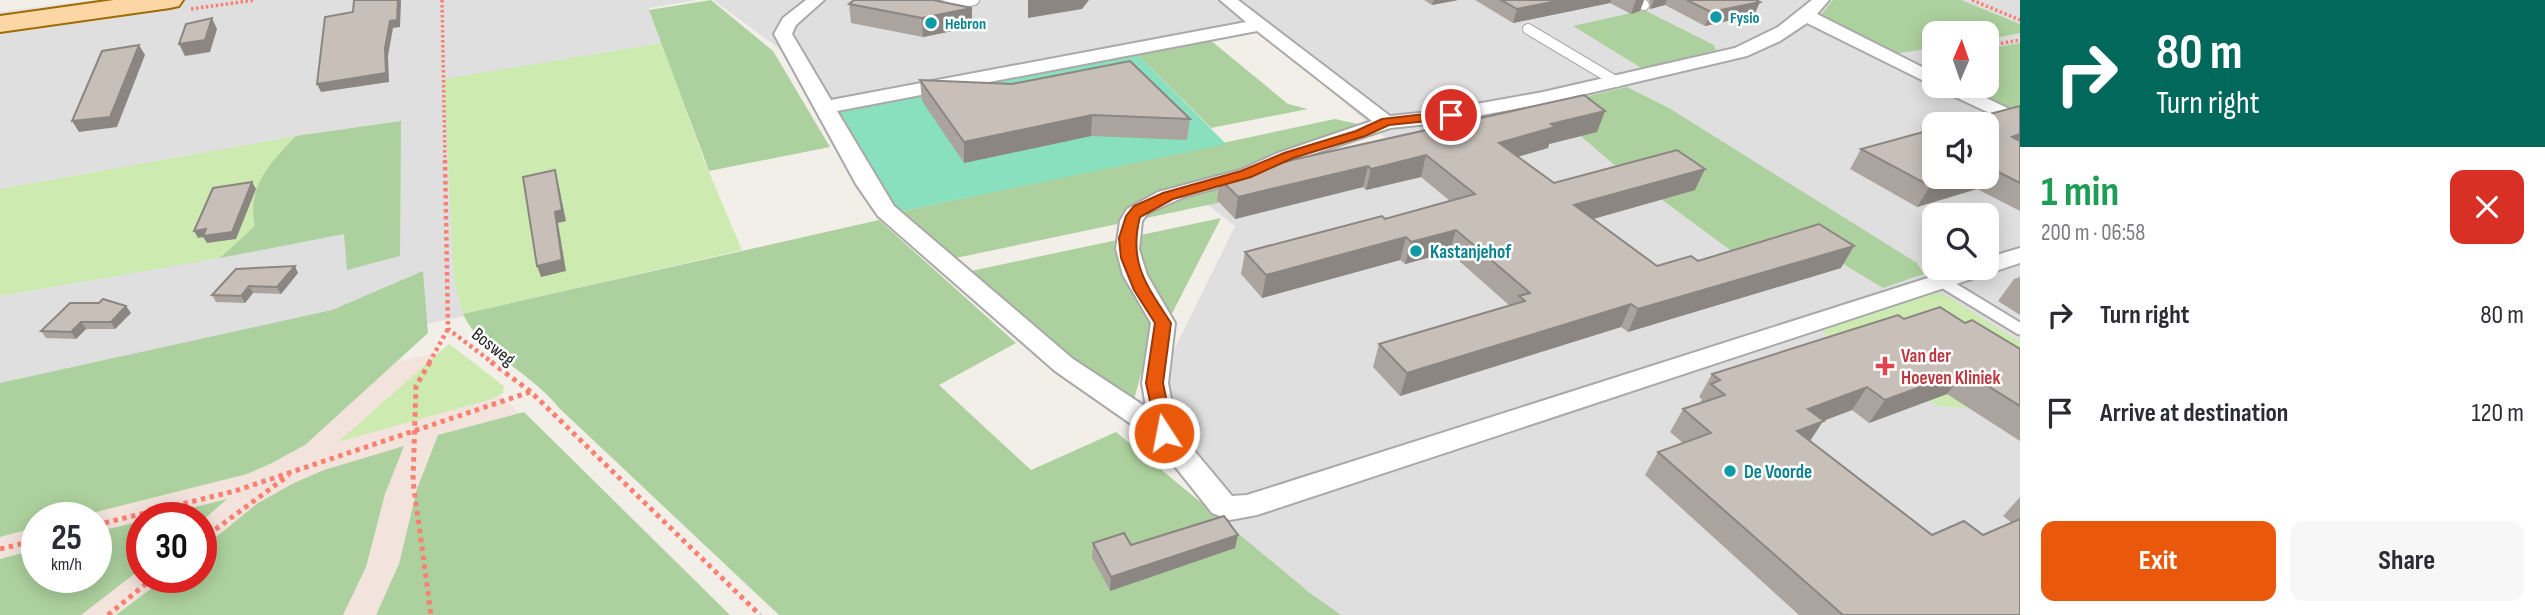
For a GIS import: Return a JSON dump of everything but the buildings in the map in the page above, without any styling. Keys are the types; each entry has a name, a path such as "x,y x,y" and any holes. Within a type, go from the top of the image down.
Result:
{"main road":[{"path":"0,24 170,0"}],"street":[{"path":"816,0 789,22 783,34 867,184 886,211 1064,365 1164,433 1213,497 1222,505 1238,509 1944,280"},
{"path":"1228,0 1386,122"},
{"path":"1164,433 1155,383 1163,323 1142,290 1128,258 1130,223 1139,209 1153,201 1273,169 1289,155 1361,133 1386,122 1438,117 1532,100 1741,52 1765,43 1816,4 1922,72"},
{"path":"825,107 1259,25"},
{"path":"1972,98 2020,121"},
{"path":"1999,262 2020,255"}],"lane":[{"path":"923,9 974,0"},
{"path":"1634,0 1644,5"},
{"path":"1528,29 1617,82"},
{"path":"1509,118 1528,108 1532,100"},
{"path":"1941,281 2020,329"}],"path":[{"name":"Bosweg","path":"442,0 448,329 531,392 760,615"},
{"path":"1972,0 2020,20"},
{"path":"1999,44 2020,40"},
{"path":"430,615 413,481 416,386 448,329"},
{"path":"112,521 235,491 531,392"},
{"path":"217,528 292,472"},
{"path":"0,549 21,544"},
{"path":"108,615 135,593"}],"shaded area":[{"path":"95,0 698,0 649,8 736,250 455,318 0,413 0,12"},
{"path":"713,0 2020,0 2020,615 1047,615 1019,585 1224,503 1141,417 1235,226 1188,190 1395,146 1258,29 820,112 780,49"},
{"path":"449,350 514,408 721,615 0,615 0,453"}],"green space":[{"path":"711,0 773,51 830,147 709,171 649,10"},
{"path":"1833,0 1961,0 2020,24 2020,33 1999,37 1999,21 1922,21 1922,50 1892,54 1819,17"},
{"path":"1644,10 1714,45 1716,50 1643,69 1573,26"},
{"path":"1209,39 1288,104 1308,109 1211,128 1136,53"},
{"path":"662,43 703,158 742,250 463,314 454,279 444,79"},
{"path":"2020,43 2020,114 1985,98 1999,98 1999,47"},
{"path":"1136,53 1226,144 898,212 888,203 835,110"},
{"path":"1627,87 1669,108 1917,263 1922,275 1883,288 1805,241 1737,255 1612,163 1546,106"},
{"path":"1335,119 1376,128 1317,147 1232,200 951,259 898,212"},
{"path":"401,121 400,256 347,270 344,234 220,258 255,226 253,212 257,187 270,166 296,136"},
{"path":"296,136 279,155 258,188 254,213 256,226 220,258 0,296 0,189"},
{"path":"1221,218 1141,374 1131,410 966,272"},
{"path":"879,220 1016,343 939,385 1031,470 1116,432 1310,593 1341,615 779,615 535,384 481,340 463,314"},
{"path":"423,271 428,333 305,445 247,474 136,502 126,502 126,504 112,508 112,502 21,502 21,531 0,537 0,383 332,310"},
{"path":"1934,291 1947,296 2020,342 2020,398 1977,409 1940,406 1910,392 1833,342 1822,331"},
{"path":"449,344 504,386 503,393 492,399 338,442"},
{"path":"524,412 730,615 376,615 399,564 417,489 438,435"},
{"path":"404,446 385,494 366,567 343,615 116,615 145,593 217,593 217,536 258,503 324,470"},
{"path":"227,499 217,508 215,502"},
{"path":"126,525 126,580 112,591 112,528"},
{"path":"21,553 21,593 110,593 81,615 0,615 0,559"}],"place":[{"name":"Fysio","path":"1716,17"},
{"name":"Hebron","path":"931,23"},
{"name":"Kastanjehof","path":"1416,251"},
{"name":"Van der Hoeven Kliniek","path":"1885,366"},
{"name":"De Voorde","path":"1730,471"}],"route":[{"path":"1164,433 1155,383 1163,323 1133,274 1128,258 1127,238 1130,223 1139,209 1153,201 1246,174 1289,155 1361,133 1386,122 1451,115"}]}
